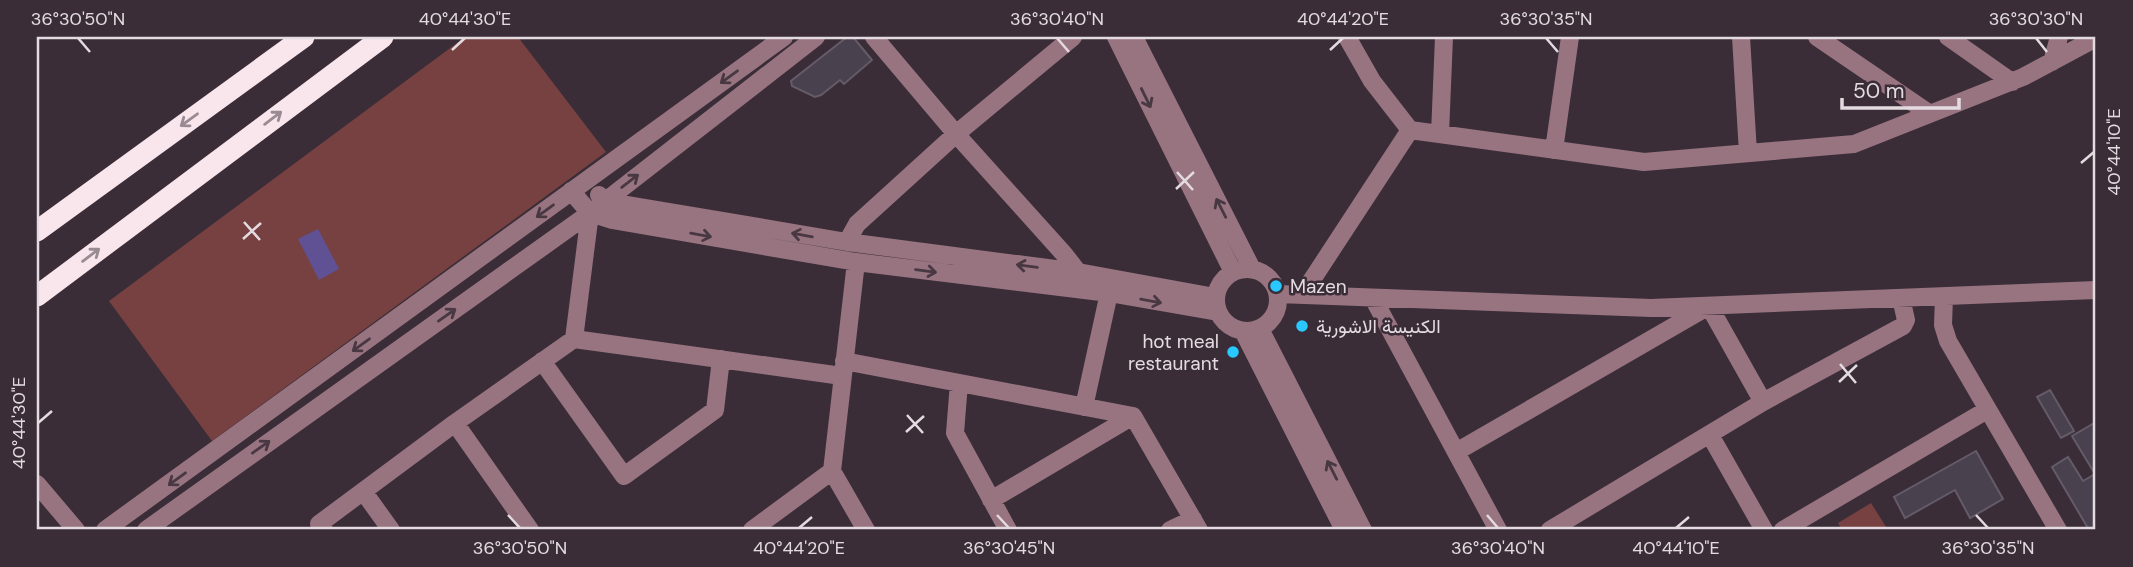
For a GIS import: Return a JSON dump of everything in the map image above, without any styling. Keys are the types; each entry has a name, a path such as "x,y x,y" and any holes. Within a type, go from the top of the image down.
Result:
{"highway":[{"path":"37,231 304,37"},
{"path":"37,296 383,37"}],"street":[{"path":"105,530 784,37"},
{"path":"146,530 597,207 816,37"},
{"path":"874,37 1078,272"},
{"path":"846,243 857,224 956,134 1073,37"},
{"path":"1116,37 1233,272"},
{"path":"1134,37 1252,269"},
{"path":"1347,37 1372,81 1410,130 1644,162 1854,144 2012,82 2096,38"},
{"path":"1440,134 1444,37"},
{"path":"1554,150 1570,37"},
{"path":"1741,37 1748,153"},
{"path":"1818,37 1930,114"},
{"path":"1948,37 2012,82"},
{"path":"2052,62 2059,37"},
{"path":"1302,295 1410,130"},
{"path":"574,338 597,207 587,180"},
{"path":"571,191 612,220 856,262 1217,305"},
{"path":"597,207 846,243 1078,272 1217,305"},
{"path":"856,262 832,471 866,530"},
{"path":"1252,269 1266,275 1276,287 1279,303 1273,318 1252,330 1228,325 1217,305 1221,282 1233,272 1252,269"},
{"path":"1278,295 1627,308 2096,290"},
{"path":"1084,407 1109,293"},
{"path":"1944,297 1943,325 1948,341 2058,530"},
{"path":"1373,298 1498,530"},
{"path":"1550,530 1763,402 1903,326 1906,320 1901,298"},
{"path":"1709,306 1763,402"},
{"path":"1456,452 1709,306"},
{"path":"1252,330 1344,530"},
{"path":"1252,330 1363,530"},
{"path":"324,530 319,524 574,338 721,359 843,368 959,383 1133,416 1196,524 1170,530"},
{"path":"542,361 624,476 715,410 721,359"},
{"path":"959,383 955,433 1008,530"},
{"path":"1783,530 1987,410"},
{"path":"991,500 1133,416"},
{"path":"455,423 530,530"},
{"path":"1710,435 1764,530"},
{"path":"751,530 832,471"},
{"path":"37,484 76,530"},
{"path":"363,491 391,530"}],"shaded area":[{"path":"465,37 518,37 606,152 212,441 109,301"},
{"path":"318,229 339,269 319,280 298,239"},
{"path":"1871,503 1888,530 1842,530 1838,523"}],"building":[{"path":"847,37 853,37 872,60 844,84 840,80 815,97 792,86 791,81"},
{"path":"2050,390 2074,431 2061,438 2037,397"},
{"path":"2096,422 2096,530 2089,530 2052,467 2068,457 2083,481 2095,474 2072,436"},
{"path":"1976,451 2003,499 1970,518 1955,490 1905,518 1894,497"}],"place":[{"name":"Mazen","path":"1276,286"},
{"name":"الكنيسة الاشورية","path":"1302,326"},
{"name":"hot meal restaurant","path":"1233,352"}]}
